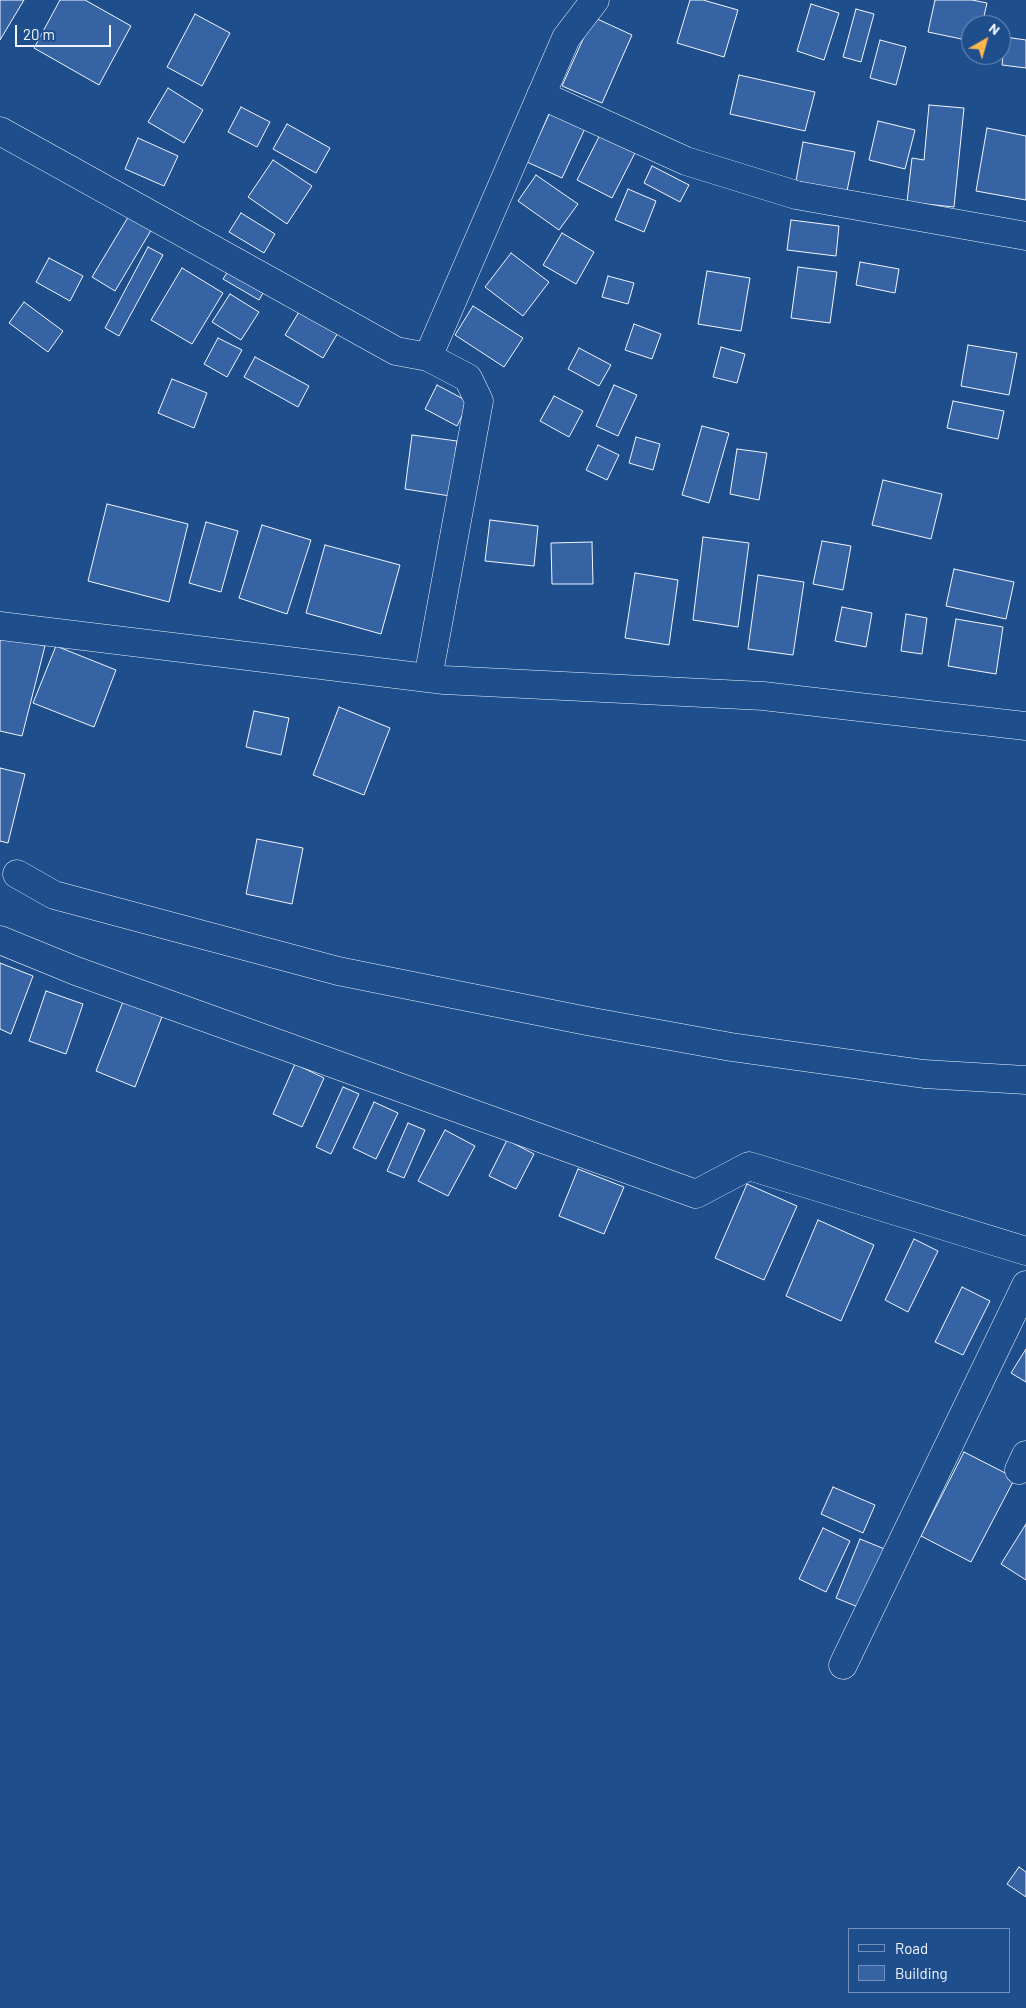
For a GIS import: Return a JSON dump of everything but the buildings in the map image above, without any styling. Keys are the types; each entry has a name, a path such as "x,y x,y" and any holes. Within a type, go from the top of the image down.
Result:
{"street":[{"path":"428,357 566,38 595,0"},
{"path":"541,95 686,160 796,195 1026,236"},
{"path":"0,131 396,351 428,357 468,378 479,401 428,678"},
{"path":"0,626 428,678 763,696 1026,726"},
{"path":"17,874 54,895 348,973 587,1021 731,1047 924,1074 1026,1080"},
{"path":"0,940 76,971 696,1194 749,1166 1026,1251"},
{"path":"843,1665 1026,1285"}]}
